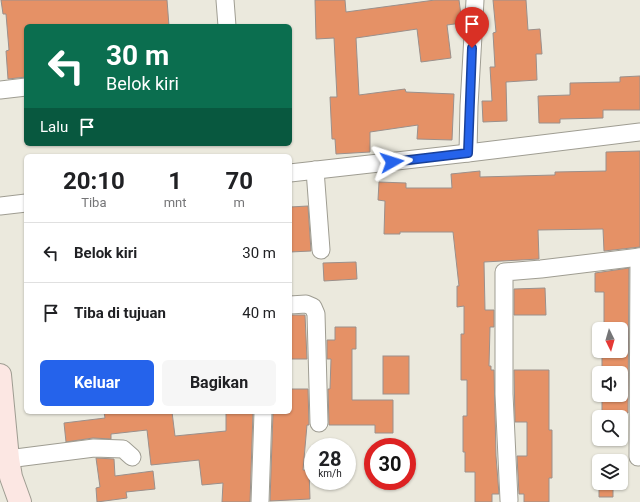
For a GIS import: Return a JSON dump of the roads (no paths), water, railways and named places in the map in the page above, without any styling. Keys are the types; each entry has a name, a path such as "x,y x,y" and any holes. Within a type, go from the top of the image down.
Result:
{"street":[{"path":"225,0 227,24"},
{"path":"468,153 475,0"},
{"path":"0,90 24,87"},
{"path":"292,173 640,132"},
{"path":"315,170 321,250"},
{"path":"0,206 24,203"},
{"path":"509,500 504,394 504,272 639,257 638,457"},
{"path":"292,305 306,304 313,307 316,314 319,422"},
{"path":"0,375 8,459 11,477 20,502"},
{"path":"260,502 263,414"},
{"path":"8,459 94,448 123,449 132,457"}]}
